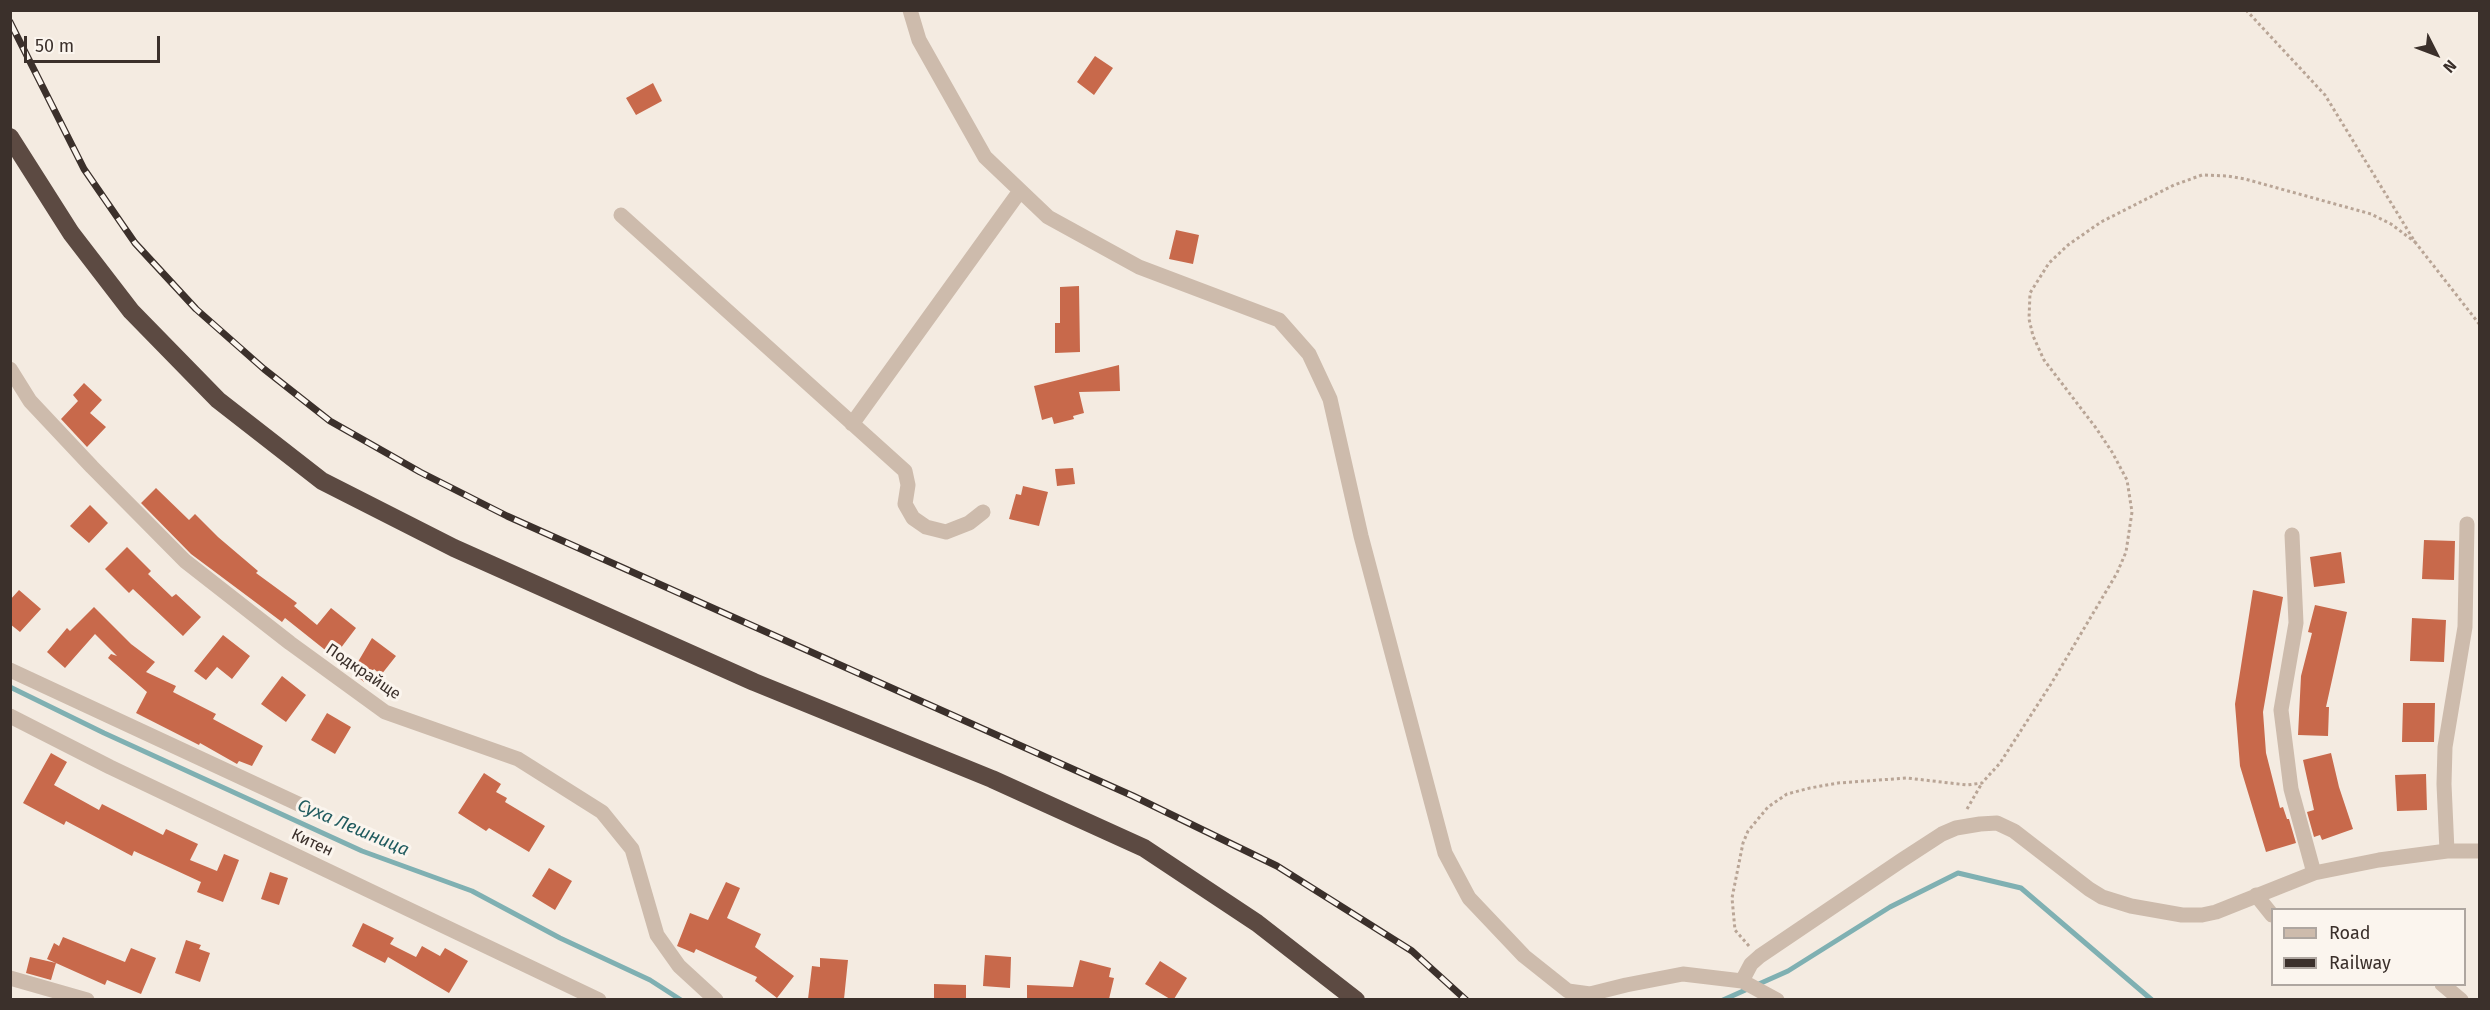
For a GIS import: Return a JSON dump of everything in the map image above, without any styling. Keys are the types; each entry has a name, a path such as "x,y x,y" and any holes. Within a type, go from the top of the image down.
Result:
{"highway":[{"path":"10,137 71,233 131,311 218,400 322,481 476,558 754,682 992,779 1144,848 1257,923 1356,999"}],"street":[{"path":"910,10 919,40 985,157 1048,217 1139,267 1279,320 1309,354 1330,399 1364,548 1445,853 1468,898 1524,956 1568,991 1590,994 1683,974 1742,981 1777,999"},
{"path":"852,424 1020,191"},
{"path":"621,215 905,471 908,486 905,504 913,518 926,527 946,532 969,523 982,512"},
{"name":"Подкрайще","path":"10,369 30,401 185,561 290,643 386,712 519,759 602,812 632,849 657,935 679,966 716,999"},
{"path":"2447,851 2445,747 2465,627 2467,524"},
{"path":"2292,535 2296,623 2281,710 2291,789 2314,873"},
{"path":"10,670 308,808"},
{"name":"Китен","path":"10,716 599,999"},
{"path":"1742,981 1751,964 1760,956 1942,834 1956,828 1997,823 2006,826 2102,897 2162,913 2202,915 2216,912 2314,873 2379,860 2447,851 2480,851"},
{"path":"2256,895 2271,914"},
{"path":"10,978 87,999"},
{"path":"2445,986 2461,999"}],"path":[{"path":"2247,10 2325,95 2415,242 2480,325"},
{"path":"1956,828 1982,783 2000,763 2099,603 2126,552 2130,530 2131,496 2122,468 2096,428 2044,360 2033,336 2029,319 2031,293 2049,263 2068,245 2101,222 2174,185 2202,176 2228,176 2245,179 2371,214 2391,224 2415,242"},
{"path":"1760,956 1735,930 1732,898 1748,831 1768,807 1787,794 1838,783 1907,778 1967,785 1982,783"}],"building":[{"path":"1095,56 1113,68 1094,95 1077,82"},
{"path":"653,83 662,101 636,115 626,98"},
{"path":"1176,230 1199,235 1193,264 1169,259"},
{"path":"1079,286 1080,352 1055,353 1055,323 1060,323 1060,287"},
{"path":"1119,365 1120,391 1079,392 1084,413 1073,416 1074,419 1054,424 1052,417 1042,420 1034,386"},
{"path":"84,383 102,400 90,413 106,427 87,447 61,419 78,401 73,395"},
{"path":"1073,468 1075,484 1057,486 1055,469"},
{"path":"1023,486 1048,492 1039,526 1009,519 1016,494 1021,495"},
{"path":"156,488 189,520 195,514 258,571 256,573 297,603 294,606 317,625 331,608 356,628 334,657 285,618 282,622 191,554 141,503"},
{"path":"90,505 108,523 89,543 70,526"},
{"path":"2424,540 2455,541 2454,580 2422,579"},
{"path":"127,547 151,571 148,574 172,597 176,594 201,617 183,636 133,589 129,593 105,569"},
{"path":"2341,552 2345,583 2314,587 2310,557"},
{"path":"19,590 41,609 20,632 10,624 10,600"},
{"path":"2253,590 2283,597 2263,712 2266,753 2280,808 2283,807 2289,819 2296,843 2266,852 2240,766 2235,704"},
{"path":"2315,605 2347,612 2326,707 2329,707 2328,736 2298,735 2301,676 2312,633 2308,632"},
{"path":"94,607 131,644 155,662 146,672 176,686 173,692 216,714 213,719 263,746 252,766 239,761 237,764 200,743 199,745 136,713 147,692 108,658 111,654 117,656 95,634 65,668 47,652 67,628 70,631"},
{"path":"2412,618 2446,620 2444,662 2410,661"},
{"path":"223,635 250,656 232,679 217,667 206,680 194,671"},
{"path":"372,638 396,656 381,675 374,669 364,682 352,672"},
{"path":"282,676 306,695 286,722 261,704"},
{"path":"2403,703 2435,703 2434,742 2402,742"},
{"path":"327,713 351,727 335,754 311,740"},
{"path":"51,753 67,762 54,785 99,810 102,804 163,835 166,829 198,844 190,860 217,871 224,854 239,860 223,902 197,892 201,882 134,851 132,856 66,821 64,825 23,803"},
{"path":"2331,753 2353,829 2322,840 2320,835 2314,837 2307,812 2314,810 2303,760"},
{"path":"484,773 501,784 496,792 507,798 505,802 545,826 529,852 489,828 486,831 458,813"},
{"path":"2426,774 2427,810 2397,811 2395,775"},
{"path":"549,868 572,881 555,910 532,896"},
{"path":"270,872 288,878 279,905 261,899"},
{"path":"726,882 740,888 727,918 761,934 755,947 794,976 777,998 755,981 757,977 696,949 694,953 677,946 690,913 708,920"},
{"path":"363,923 394,938 390,944 416,957 422,946 440,956 445,948 468,961 449,993 388,957 385,963 352,946"},
{"path":"63,937 125,962 131,948 156,958 141,994 107,980 105,985 47,959 54,943 59,946"},
{"path":"186,940 201,945 199,949 210,953 200,982 175,973"},
{"path":"985,955 1011,957 1010,988 983,986"},
{"path":"30,957 56,963 51,980 26,973"},
{"path":"820,958 848,960 844,999 808,999 812,966 820,967"},
{"path":"1080,960 1111,968 1109,977 1114,978 1109,999 1027,999 1027,985 1073,987"},
{"path":"1160,961 1187,978 1174,999 1170,999 1145,984"},
{"path":"934,984 966,985 966,999 934,999"}],"waterway":[{"name":"Суха Лешница","path":"10,687 104,733 362,851 472,891 560,938 650,980 681,1000"},
{"path":"1723,1000 1788,971 1890,907 1958,873 2021,888 2152,1000"}],"railway":[{"path":"10,22 84,169 135,243 196,309 264,369 330,421 420,472 507,516 1133,796 1277,866 1412,951 1466,1000"}]}
